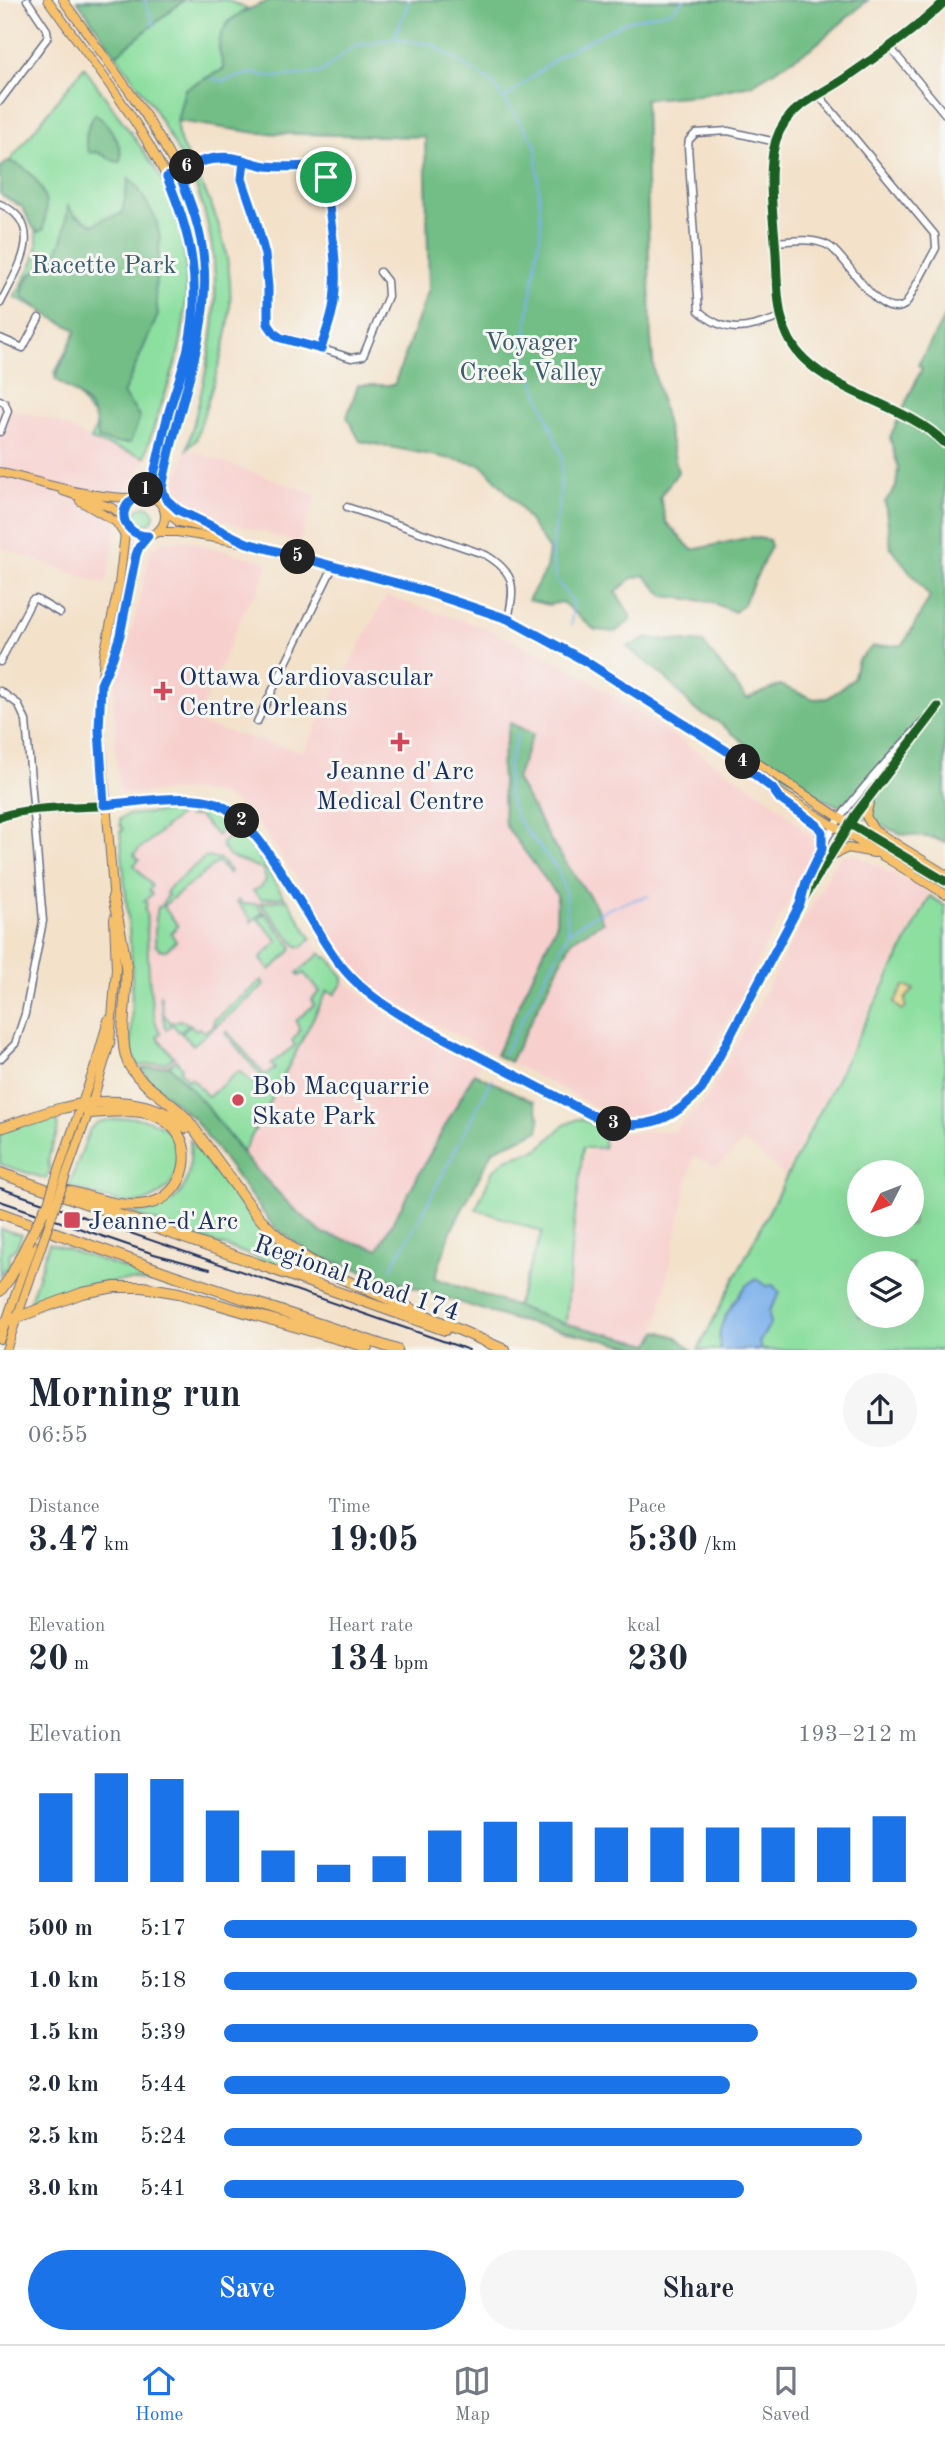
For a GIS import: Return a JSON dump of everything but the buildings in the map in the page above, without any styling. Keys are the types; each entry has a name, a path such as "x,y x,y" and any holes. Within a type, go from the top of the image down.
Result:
{"highway":[{"path":"113,897 126,969 124,1043 126,1057 136,1075 175,1106 256,1214 301,1255 338,1277 504,1350"},
{"path":"0,1128 61,1108 125,1104 156,1108 178,1119 206,1145"},
{"path":"0,1172 125,1205 149,1204 170,1193 182,1178 186,1160 182,1142 171,1125 138,1112 87,1107"},
{"name":"Regional Road 174","path":"0,1172 504,1350"},
{"path":"0,1291 34,1244 50,1209"},
{"path":"0,1213 134,1262"},
{"path":"0,1220 397,1350"},
{"path":"3,1323 75,1296 125,1286 160,1289 377,1350"}],"main road":[{"path":"48,0 144,137 167,177 183,214 190,239 194,293 188,349 153,475 127,506 125,541 104,655 99,730 113,897 116,969 112,1011 87,1107 50,1209"},
{"path":"63,0 159,137 178,171 192,206 204,261 205,290 197,347 162,489 164,523 139,547 120,635 101,684"},
{"path":"167,177 178,171"},
{"path":"0,472 98,495 153,497 179,522 220,531"},
{"path":"55,487 116,522 125,541"},
{"path":"162,489 166,499 178,510 247,543"},
{"path":"72,495 113,508 135,534 177,532 247,543 415,588 508,619 585,661 741,760 751,772 772,788 945,894"},
{"path":"741,760 756,762 840,818 945,881"},
{"path":"772,788 780,799 817,825 822,832 822,849"},
{"path":"871,796 866,820 874,830 945,874"},
{"path":"831,856 853,848 884,856"},
{"path":"6,1350 18,1318 34,1244"},
{"path":"0,1339 3,1323 34,1244"}],"street":[{"path":"0,101 48,37 47,30 27,0"},
{"path":"945,1 889,46 795,110 776,142 771,172 781,317 795,348 814,368 923,426 945,443"},
{"path":"889,46 945,114"},
{"path":"775,242 816,241 830,246 876,299 893,309 900,309 906,304 936,248 935,235 817,93"},
{"path":"776,142 728,131 692,135 688,146 699,310 719,323 738,330 781,317"},
{"path":"178,171 203,160 228,158 273,166 315,166 326,177 335,252 335,279 334,304 321,349"},
{"path":"244,161 242,179 265,255 268,324 275,334 354,359 366,352 388,296 387,281 380,272"},
{"path":"0,204 19,218 27,240 22,260 3,289 0,304"},
{"path":"0,338 23,348 39,318"},
{"path":"0,400 5,403 8,411 0,432"},
{"path":"347,507 486,555 500,564 509,576 513,592 508,619"},
{"path":"257,722 333,566"},
{"path":"0,662 32,600 36,599 60,613"},
{"path":"0,691 18,704 26,721 43,921 23,1021 12,1049 0,1059"},
{"path":"800,904 806,882 840,818 891,757 945,699"},
{"path":"0,817 34,811 195,799 217,803 254,832 338,963 364,990 400,1015 607,1123 638,1125 668,1118 681,1110 702,1089 800,904 844,832 938,707"}],"shaded area":[{"path":"0,406 58,422 91,440 145,457 139,473 124,490 106,585 0,547"},
{"path":"187,449 317,495 299,543 187,509 177,503 173,495"},
{"path":"182,540 268,562 258,593 247,603 200,713 199,724 303,752 386,596 488,629 569,667 771,800 813,838 813,852 698,1080 666,1111 637,1118 613,1116 510,1062 572,940 603,922 594,903 554,846 516,779 533,735 511,723 505,825 557,895 556,925 496,1055 419,1016 376,990 344,956 293,872 251,814 222,794 191,790 123,794 119,789 115,744 116,680 134,622 151,550 160,543"},
{"path":"194,809 229,821 247,838 319,951 337,974 394,1021 480,1064 380,1257 318,1235 290,1212 195,1104 140,1050 123,816"},
{"path":"843,854 855,854 929,893 784,1175 744,1141 717,1167 693,1156 652,1350 563,1326 573,1178 597,1135 674,1131 701,1105 834,865"}],"green space":[{"path":"77,0 184,0 116,55"},
{"path":"184,0 227,0 247,9 227,22 219,45 224,69 185,89 177,125 189,160 181,157 152,105 116,55"},
{"name":"Voyager Creek Valley","path":"271,0 868,0 813,47 751,85 700,95 645,99 654,372 678,472 660,497 666,522 692,550 751,537 769,540 771,546 743,605 735,612 711,602 664,596 644,575 631,579 616,592 630,615 630,621 615,632 595,630 562,602 548,605 528,600 546,569 549,550 517,503 482,465 360,441 347,417 358,385 394,385 429,289 425,137 257,133 177,121 185,89 224,69 219,46 224,28 237,16"},
{"name":"Racette Park","path":"84,67 155,168 175,209 181,231 186,277 184,323 172,373 145,457 91,440 99,419 89,412 73,387 54,375 78,328 15,297 35,257 36,234 28,212 0,173"},
{"path":"95,114 118,142 120,162 98,153 90,153 86,134"},
{"path":"8,161 24,168 41,188 46,212 44,229 39,232 34,229 22,207 0,194 0,168"},
{"path":"196,174 213,208 224,244 230,301 229,320 219,365 196,440 187,449 204,379 214,314 212,249 205,215 193,179"},
{"path":"129,178 156,219 160,239 155,289 158,315 123,394 140,417 130,443 117,443 98,439 91,409 80,397 55,379 76,330 46,314 22,296 26,281 50,260 61,244 68,206 74,214 94,225 105,218 122,214"},
{"path":"945,316 945,843 934,838 901,834 821,798 785,775 718,722 695,710 665,677 627,647 646,638 703,643 747,699 780,685 814,699 828,698 853,679 858,660 872,647 903,645 930,597 891,548 885,502 896,487 898,468 890,437 922,368 918,365"},
{"path":"145,506 151,509 154,515 151,521 145,524 139,521 136,515 139,509"},
{"path":"510,723 533,734 516,779 554,846 594,903 603,922 572,940 510,1062 496,1055 556,925 557,895 505,825 501,765"},
{"path":"192,809 222,819 222,829 217,836"},
{"path":"190,810 195,816 188,817 183,812 134,854 139,860 134,865 152,886 149,890 152,894 144,901 147,903 145,910 152,1001 161,1033 157,1037 174,1057 167,1062 138,1066 131,1052 132,963 120,819 127,815"},
{"path":"239,829 284,897 261,899 253,891 266,881 263,869 230,857 222,847 222,843"},
{"path":"205,857 220,859 230,871 229,874 218,862 163,906 178,926 171,933 176,941 166,950 161,950 156,946 155,936 158,907 168,895 166,893 170,887"},
{"path":"930,896 945,906 945,1350 698,1350"},
{"path":"287,899 311,938 303,947 297,946 260,903"},
{"path":"238,900 243,904 257,904 263,912 251,922"},
{"path":"265,913 292,946 291,951 270,970 260,958 278,941 258,919"},
{"path":"321,953 325,958 328,957 343,977 343,983 335,994 327,991 243,1152 169,1065 176,1060 188,1080 191,1077 208,1097 239,1071 266,1094 267,1091 258,1082 262,1077 225,1033 227,1031 265,1075 275,1069 271,1064 295,1045 292,1041 300,1031 296,1021 314,1005 311,1000 320,992 304,973 300,976 297,973"},
{"path":"262,980 264,986 193,1045 181,1033 191,1025 204,1032 215,1024 213,1021"},
{"path":"160,994 163,1013 171,1023 180,1020 189,1024 179,1032 172,1024 167,1030 165,1028"},
{"path":"169,1065 203,1102 249,1162 290,1205 322,1233 378,1249 474,1073 534,1102 540,1119 538,1131 493,1150 451,1231 435,1278 563,1323 650,1344 658,1331 677,1337 692,1350 649,1350 514,1320 311,1254 273,1226 194,1119 151,1082 141,1069"},
{"path":"47,1117 57,1122 58,1128 46,1179 0,1164 0,1132"},
{"path":"129,1117 156,1123 172,1134 179,1146 180,1159 177,1173 170,1185 159,1195 132,1203 108,1199 69,1186 90,1129 98,1122"},
{"path":"578,1119 604,1131 604,1148 583,1148 566,1324 516,1307 542,1232 476,1209 492,1172 506,1159 539,1149 564,1125"},
{"path":"190,1140 264,1235 280,1251 318,1279 130,1213 161,1208 172,1202 180,1193 189,1171"},
{"path":"1,1229 22,1235 17,1247 10,1253 9,1265 0,1275"},
{"path":"49,1243 183,1288 143,1282 111,1282 34,1305 30,1301"}],"sand":[{"path":"904,986 914,989 905,999 906,1007 902,1010 894,1003"}],"water":[{"path":"757,1279 767,1286 773,1285 780,1293 769,1311 770,1324 759,1343 761,1350 720,1350 719,1335 725,1317 745,1287"}],"waterway":[{"path":"145,0 154,26"},
{"path":"394,38 408,0"},
{"path":"504,99 562,54 627,21 671,11 684,0"},
{"path":"213,79 223,81 252,73 275,77 320,73 354,46 394,38 433,45 493,83 536,145 541,227 523,353 562,456 559,507 551,551 556,580 573,602 571,625"},
{"path":"504,1054 568,934 565,891 558,870 517,819 508,795 508,766 518,734"},
{"path":"568,934 605,910 648,896"},
{"path":"391,1268 492,1079"}],"tram line":[{"path":"0,1188 469,1350"},
{"path":"0,1201 154,1254 210,1269"}],"cycle path":[{"path":"945,1 896,42 844,79 810,99 791,115 777,137 771,177 778,296 783,323 795,348 804,359 837,383 912,419 945,443"},
{"path":"0,817 40,809 165,800 194,800 217,804 235,815 252,832 268,852 339,963 375,998 400,1015 594,1117 610,1123 639,1125 653,1122 679,1110 702,1089 800,904 856,814 938,707"},
{"path":"850,824 945,881"}],"place":[{"name":"Ottawa Cardiovascular Centre Orleans","path":"163,691"},
{"name":"Jeanne d'Arc Medical Centre","path":"400,742"},
{"name":"Bob Macquarrie Skate Park","path":"238,1100"},
{"name":"Jeanne-d'Arc","path":"72,1220"}],"route":[{"path":"326,177 315,166 273,166 234,158 228,158 203,160 193,164 183,168 167,177 183,214 190,239 195,282 191,326 188,349 151,481 142,495 130,501 125,511 125,521 130,530 135,534 148,536 136,555 120,635 101,684 99,730 104,805 195,799 217,803 254,832 338,963 377,1001 607,1123 638,1125 668,1118 693,1099 707,1081 800,904 806,882 824,841 817,825 780,799 772,788 751,772 741,760 585,661 524,626 486,610 415,588 247,543 184,514 172,506 162,489 197,347 205,290 199,233 178,171 183,168 203,160 208,159 228,158 244,161 242,179 264,246 268,324 281,338 321,349 334,304 335,279 335,252 326,177"}]}
